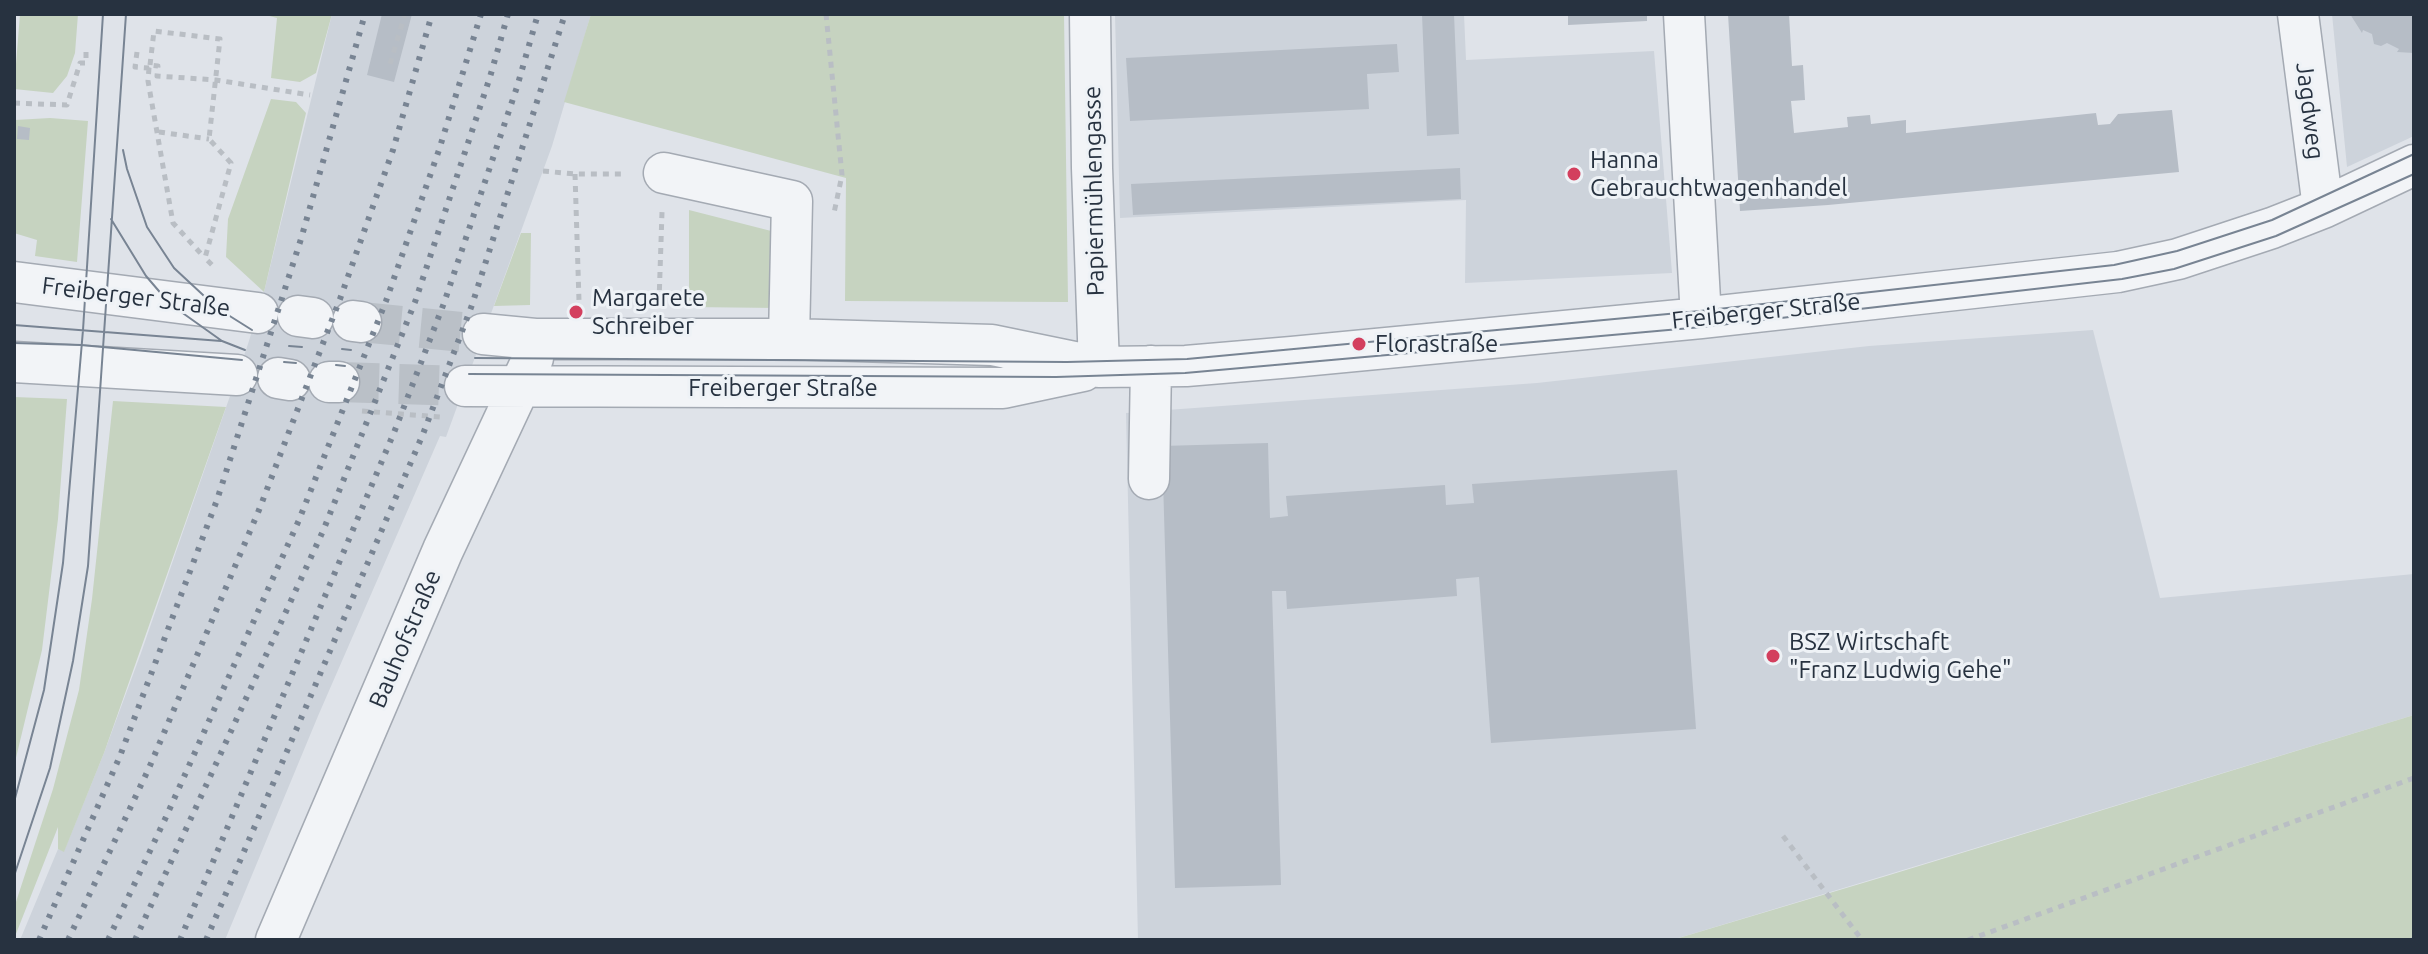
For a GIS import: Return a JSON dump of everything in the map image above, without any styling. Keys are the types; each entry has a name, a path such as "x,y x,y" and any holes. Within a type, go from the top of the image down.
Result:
{"street":[{"name":"Papiermühlengasse","path":"1090,14 1099,367"},
{"path":"1684,14 1701,318"},
{"name":"Jagdweg","path":"2298,14 2323,208"},
{"name":"Freiberger Straße","path":"465,386 1003,388 1099,367 1292,357 1701,318 2118,272 2219,246 2323,208 2414,165"},
{"path":"664,173 792,201 789,339"},
{"name":"Freiberger Straße","path":"14,282 258,313"},
{"name":"Freiberger Straße","path":"483,334 535,339 789,339 992,345 1099,367"},
{"name":"Bauhofstraße","path":"276,940 443,550 533,358 535,339"},
{"path":"14,362 237,375"},
{"path":"1149,479 1151,366"}],"path":[{"path":"390,64 405,14"},
{"path":"826,14 842,175 832,218"},
{"path":"209,139 220,39 154,31 148,81 173,223 258,313"},
{"path":"14,103 67,105 80,63 86,63 86,48"},
{"path":"137,52 135,67 158,66 157,76 216,80 310,95"},
{"path":"159,132 209,139 231,163 205,258"},
{"path":"543,171 575,174 664,173 657,339"},
{"path":"575,174 579,304"},
{"path":"1968,940 2414,778"},
{"path":"1783,836 1862,940"}],"shaded area":[{"path":"332,14 591,14 552,146 446,437 440,436 225,940 20,940 58,849 64,851 104,753 248,344 264,292"},
{"path":"1115,14 1464,14 1466,60 1654,51 1672,273 1465,283 1466,200 1120,218"},
{"path":"2332,14 2414,14 2414,136 2347,167"},
{"name":"BSZ Wirtschaft \"Franz Ludwig Gehe\"","path":"2093,330 2160,598 2414,574 2414,715 1672,940 1138,940 1126,413 1537,383 1869,346"}],"green space":[{"path":"20,14 78,14 75,53 67,76 53,93 14,89"},
{"path":"262,14 332,14 316,73 300,82 271,78 277,18"},
{"path":"591,14 1064,14 1068,302 845,301 846,178 564,102"},
{"path":"271,99 296,102 306,113 264,292 226,257 228,219"},
{"path":"50,118 88,121 77,262 35,256 37,240 14,233 15,120"},
{"path":"689,210 779,233 778,308 689,307"},
{"path":"521,233 531,233 530,305 494,306"},
{"path":"14,397 67,399 58,519 42,650 14,766"},
{"path":"113,401 226,407 104,753 64,852 58,849 58,827 14,939 14,908 53,789 79,690"},
{"path":"2414,715 2414,940 1672,940 1883,877"}],"building":[{"path":"382,14 412,14 394,82 367,75"},
{"path":"1422,14 1454,14 1459,134 1427,136"},
{"path":"1568,14 1647,14 1647,21 1568,25"},
{"path":"1728,14 1789,14 1792,66 1803,65 1805,100 1791,101 1794,133 1848,127 1847,117 1870,115 1871,124 1906,120 1906,133 2096,113 2098,125 2110,124 2118,114 2172,110 2179,172 1740,211"},
{"path":"2350,14 2414,14 2414,53 2397,52 2399,49 2387,43 2381,46 2374,44 2372,34 2363,30 2362,33"},
{"path":"1397,44 1399,72 1367,74 1369,109 1130,121 1126,58"},
{"path":"18,126 30,128 29,140 17,139"},
{"path":"1460,168 1461,199 1133,215 1131,184"},
{"path":"1268,443 1270,518 1288,516 1286,496 1445,485 1446,505 1474,503 1472,484 1677,470 1696,729 1491,743 1479,577 1456,579 1457,596 1287,609 1286,591 1272,591 1281,885 1175,888 1162,446"}],"tunnel":[{"path":"361,322 483,334"},
{"path":"339,382 465,386"}],"tram line":[{"path":"14,802 44,690 63,563 83,330 103,14"},
{"path":"14,876 50,768 73,661 88,566 126,14"},
{"path":"123,150 147,227 174,268 217,308 252,330"},
{"path":"475,358 1067,362 1187,359 1700,311 2114,265 2177,251 2272,220 2414,154"},
{"path":"469,374 1056,377 1185,373 1702,327 2122,279 2174,269 2276,236 2414,174"},
{"path":"111,219 146,276 170,304 222,341 245,350"},
{"path":"14,325 221,341"},
{"path":"14,343 81,345 242,360"},
{"path":"289,346 302,347"},
{"path":"342,349 351,350"},
{"path":"284,362 296,363"},
{"path":"336,365 345,366"}],"railway":[{"path":"39,940 120,756 217,500 301,239 365,14"},
{"path":"68,940 149,768 259,510 393,150 432,14"},
{"path":"108,940 299,520 386,301 439,150 481,14"},
{"path":"135,940 323,531 415,302 508,14"},
{"path":"180,940 395,430 444,303 517,87 538,14"},
{"path":"206,940 423,434 472,305 565,14"}],"place":[{"name":"Hanna Gebrauchtwagenhandel","path":"1574,174"},
{"name":"Margarete Schreiber","path":"576,312"},
{"name":"Florastraße","path":"1359,344"},
{"name":"BSZ Wirtschaft \"Franz Ludwig Gehe\"","path":"1773,656"}]}
